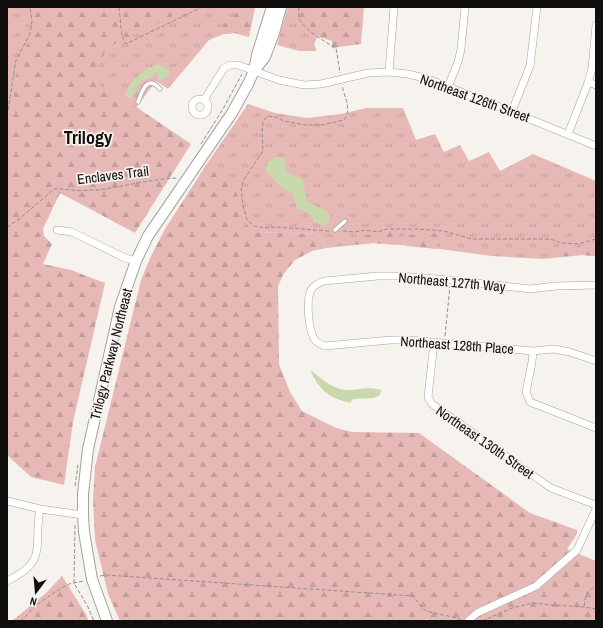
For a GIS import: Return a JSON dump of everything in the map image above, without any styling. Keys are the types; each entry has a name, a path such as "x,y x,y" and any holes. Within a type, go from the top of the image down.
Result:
{"street":[{"name":"Trilogy Parkway Northeast","path":"254,71 256,55 272,7"},
{"name":"Trilogy Parkway Northeast","path":"107,621 92,578 79,518 88,449 120,307 136,262 148,236 232,113 254,71 265,57 274,33 281,7"},
{"path":"389,72 394,7"},
{"path":"448,87 458,62 461,49 465,7"},
{"path":"512,111 530,66 537,7"},
{"path":"568,134 592,68 596,25"},
{"name":"Northeast 126th Street","path":"204,100 226,66 234,64 279,80 304,85 321,84 368,73 389,72 408,74 428,79 512,111 596,146"},
{"path":"588,82 596,85"},
{"path":"58,230 72,232 136,262"},
{"name":"Northeast 127th Way","path":"317,343 311,335 307,300 311,290 316,284 324,281 378,276 400,276 530,289 556,286 596,285"},
{"name":"Northeast 128th Place","path":"317,343 326,346 390,340 409,340 533,351 554,350 570,352 596,361"},
{"name":"Northeast 130th Street","path":"434,342 432,404 551,488 596,505"},
{"path":"533,351 526,392 530,402 596,428"},
{"path":"7,501 79,518"},
{"path":"468,621 478,613 536,586 577,550 596,508"},
{"path":"7,581 28,569 36,557 38,541 37,524 40,509"}],"lane":[{"path":"138,102 142,90 146,85 152,82 160,89"},
{"path":"335,230 345,221"}],"path":[{"path":"7,116 16,60 30,34 32,21 30,7"},
{"path":"119,7 122,37 126,44 202,7"},
{"path":"299,7 299,17 303,25 319,39 336,48 348,116 344,120 322,126 284,121 276,117 267,116 263,122 263,151 242,181 243,205 247,220 254,226 265,228 276,227 355,232 365,230 378,232 388,229 419,229 444,231 472,239 550,238 562,243 578,244 596,239"},
{"path":"198,148 242,74"},
{"name":"Enclaves Trail","path":"7,227 18,220 54,189 96,190 151,180 187,178"},
{"path":"444,343 450,280"},
{"path":"79,518 74,583 88,607 94,621"},
{"path":"20,621 35,606 69,584 106,575 413,596 424,610 444,616 459,618 462,621"},
{"path":"584,606 586,594 596,585"},
{"path":"482,621 512,608 533,603 584,606 596,609"}],"green space":[{"path":"7,7 55,7 7,179"},
{"path":"32,7 191,7 109,47 99,62 95,79 103,89 117,94 191,144 135,233 60,193 43,229 44,236 52,244 43,264 71,270 105,283 73,422 64,485 31,477 7,455 7,130 10,125 19,60 25,51 33,28"},
{"path":"152,7 255,7 249,37 235,33 224,34 209,40 168,89 156,81 136,108 133,119 66,76"},
{"path":"255,7 249,37 235,33 224,34 224,24 237,12"},
{"path":"288,7 364,7 361,44 332,48 332,41 319,37 297,15 287,9"},
{"path":"287,9 323,21 314,45 317,51 299,51 277,45"},
{"path":"248,104 275,113 307,118 341,114 366,108 403,108 416,140 435,134 444,152 460,145 469,161 489,152 500,171 533,154 596,181 596,256 581,255 543,259 492,256 425,247 373,243 326,248 318,234 251,232 219,219 206,165"},
{"path":"206,165 232,186 237,194 240,220 251,232 318,234 326,248 312,251 295,260 284,273 278,286 279,364 290,392 302,411 336,428 352,432 419,433 530,513 577,530 577,534 567,549 596,561 596,621 429,621 426,619 424,621 120,621 108,594 95,540 93,498 95,467 141,280 165,229"},
{"path":"390,231 397,233 400,238 397,245 373,243 343,246 340,240"},
{"path":"437,233 437,249 406,246 409,241 407,235"},
{"path":"556,244 573,247 596,244 596,256 581,255 558,257"},
{"path":"62,576 87,616 88,621 12,621 46,593"}],"shaded area":[{"path":"157,64 167,68 170,72 167,77 158,81 157,72 155,72 151,78 141,82 132,97 128,98 125,95 134,80 142,72"},
{"path":"275,157 282,157 286,162 284,167 289,173 303,181 307,201 330,214 327,224 323,226 314,222 310,214 297,208 295,199 291,193 283,189 266,171 268,162"},
{"path":"310,370 336,388 346,390 368,388 376,389 381,390 380,395 374,398 353,399 350,403 342,401 330,395 321,388"}],"district":[{"name":"Trilogy","path":"88,137"}]}
